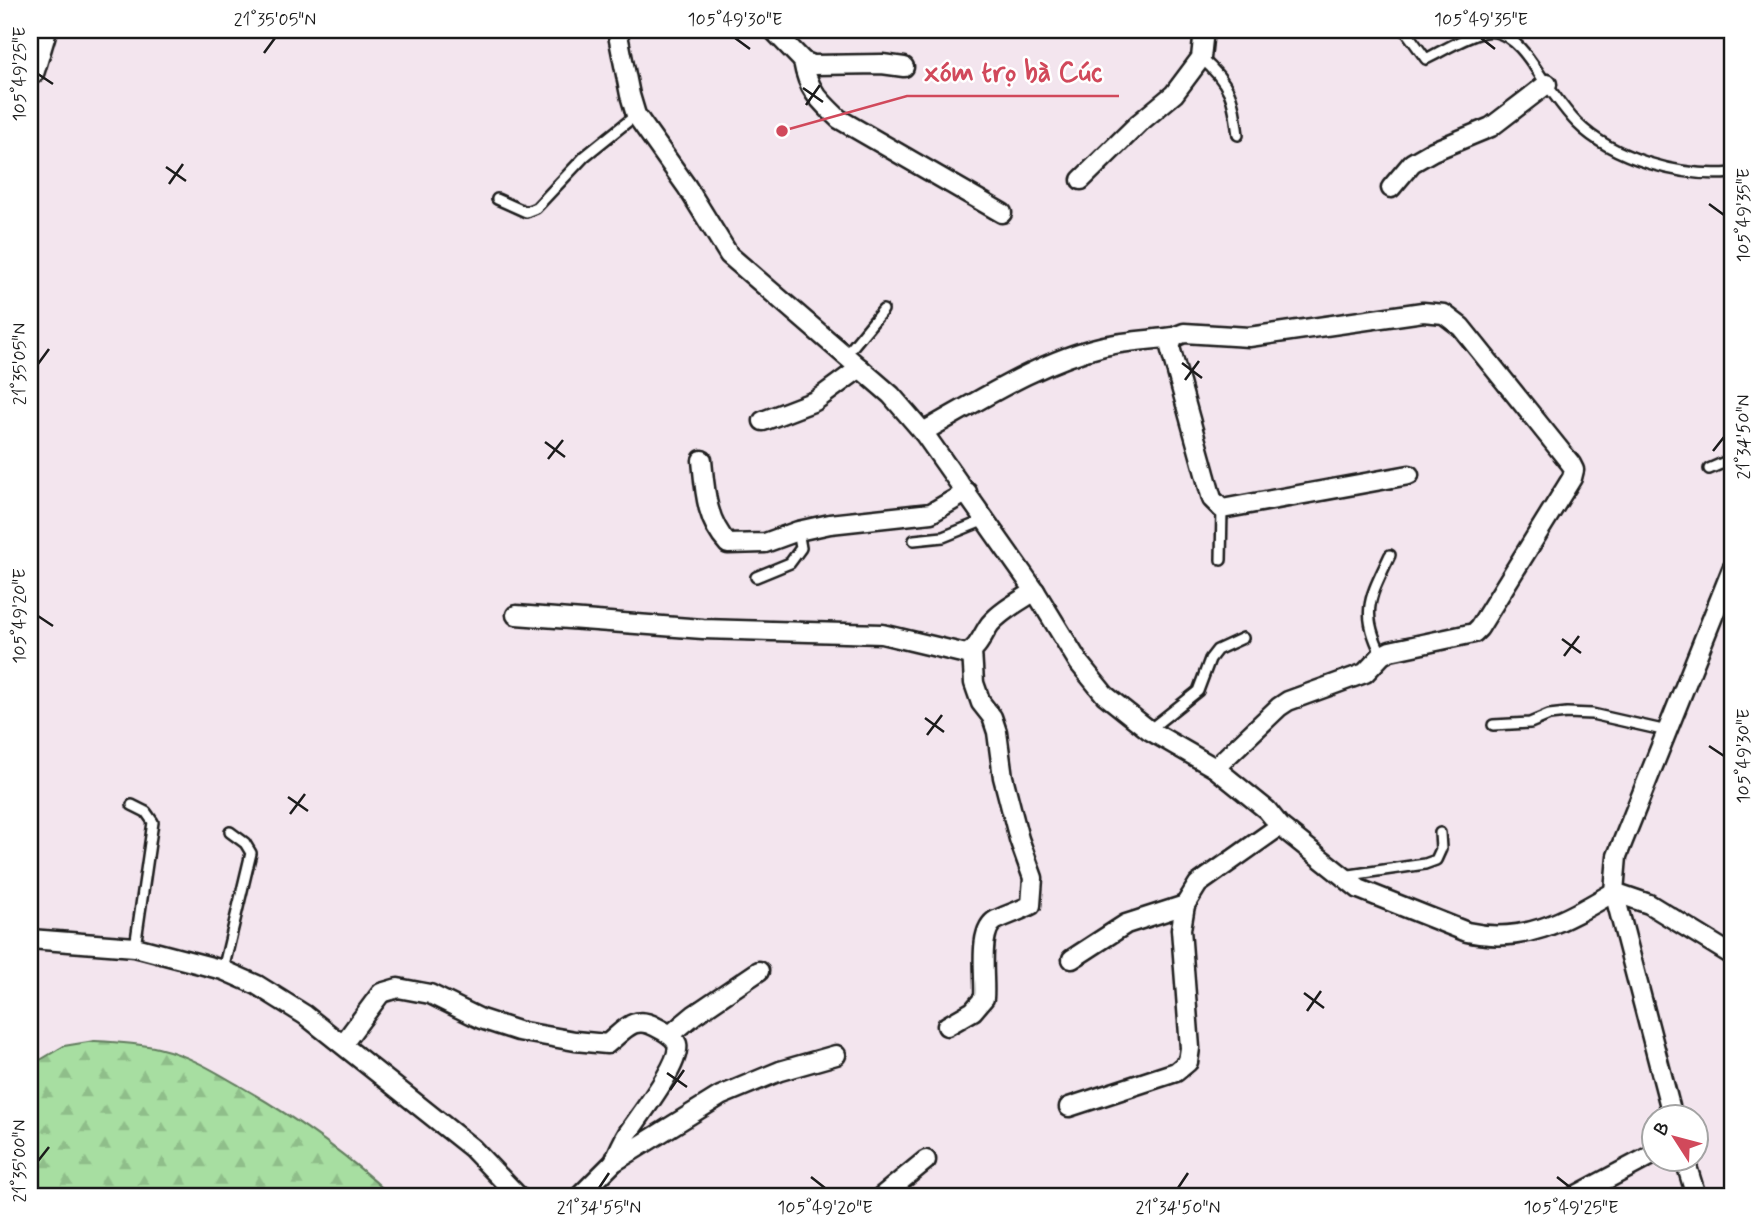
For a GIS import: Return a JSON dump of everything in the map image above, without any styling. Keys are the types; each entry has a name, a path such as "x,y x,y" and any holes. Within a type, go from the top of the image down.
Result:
{"main road":[{"path":"30,70 42,30"}],"street":[{"path":"617,30 629,95 636,115 687,187 729,255 891,395 923,432 1035,591 1079,663 1105,695 1149,730 1215,768 1267,810 1280,826 1359,889 1467,932 1486,936 1524,933 1564,922 1614,892"},
{"path":"773,30 803,61 813,65 882,64 904,67"},
{"path":"1081,180 1139,122 1174,94 1201,58 1204,30"},
{"path":"803,61 807,83 839,119 1002,213"},
{"path":"1391,188 1412,163 1433,150 1491,127 1547,84"},
{"path":"923,432 985,397 1073,356 1105,346 1174,337 1184,333 1250,337 1423,312 1444,314 1461,327 1571,464 1574,470 1572,478 1479,628 1468,635 1390,650 1365,673 1288,701 1215,768"},
{"path":"1174,337 1170,346 1212,499 1222,509 1409,475"},
{"path":"763,421 815,401 860,368"},
{"path":"702,460 705,492 715,530 728,544 765,543 798,531 830,524 931,513 967,492"},
{"path":"1669,1104 1614,892 1620,848 1732,569"},
{"path":"947,1026 972,1011 984,998 984,935 993,921 1031,905 1033,878 1019,839 1003,777 997,732 992,717 981,703 974,682 972,651 990,624 1002,612 1035,591"},
{"path":"516,615 704,629 882,634 966,653 972,651"},
{"path":"1069,1107 1176,1072 1188,1062 1190,1048 1181,929 1185,905 1198,884 1280,826"},
{"path":"1614,892 1648,904 1732,955"},
{"path":"1073,959 1126,924 1185,905"},
{"path":"30,939 135,947 223,970 257,985 305,1015 472,1148 518,1196"},
{"path":"670,1035 694,1015 759,971"},
{"path":"342,1044 381,993 398,988 430,995 481,1019 518,1031 575,1041 607,1044 627,1025 637,1021 651,1024 670,1035 677,1045 676,1055 664,1079 624,1140 614,1162"},
{"path":"580,1196 614,1162 720,1096 780,1071 836,1055"},
{"path":"882,1196 926,1160"},
{"path":"1575,1196 1640,1161"},
{"path":"1689,1174 1696,1196"}],"lane":[{"path":"1405,30 1426,59 1482,32 1494,31 1506,37 1528,57 1578,124 1616,150 1667,169 1732,173"},
{"path":"1201,58 1221,75 1233,100 1238,135"},
{"path":"497,199 526,212 536,208 585,156 636,115"},
{"path":"845,356 883,310"},
{"path":"1709,469 1732,459"},
{"path":"1221,560 1222,509"},
{"path":"914,540 943,537 985,520"},
{"path":"756,577 790,563 801,548 798,531"},
{"path":"1382,655 1370,633 1368,608 1390,555"},
{"path":"1149,730 1199,691 1210,659 1217,650 1243,638"},
{"path":"1493,725 1530,723 1549,715 1567,713 1592,714 1667,731"},
{"path":"132,806 146,812 153,822 135,947"},
{"path":"223,970 251,853 245,843 230,832"},
{"path":"1341,877 1436,860 1441,849 1440,833"}],"green space":[{"path":"94,1041 158,1048 210,1069 319,1136 391,1196 30,1196 30,1066 64,1046"}],"place":[{"name":"xóm trọ bà Cúc","path":"782,131"}]}
